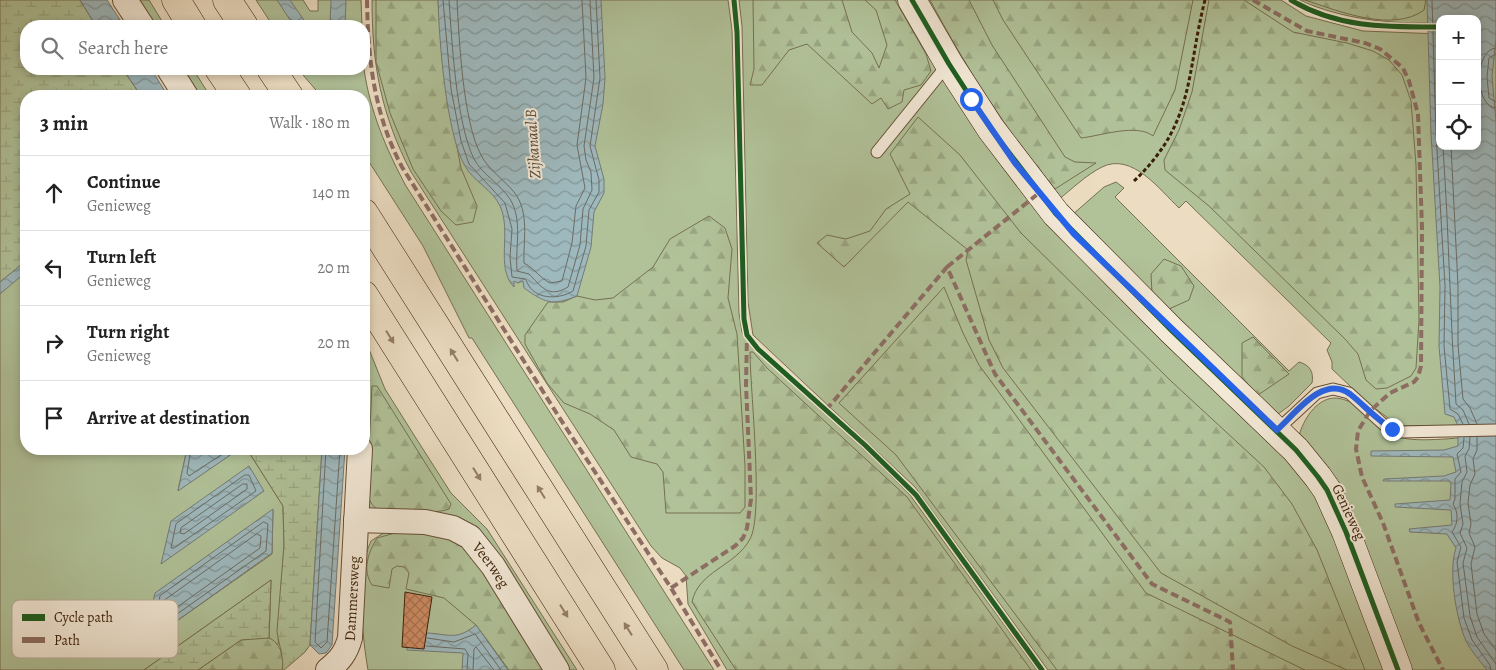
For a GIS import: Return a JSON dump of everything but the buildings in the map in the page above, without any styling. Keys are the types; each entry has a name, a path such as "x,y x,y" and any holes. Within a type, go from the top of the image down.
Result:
{"highway":[{"path":"176,0 188,20"},
{"path":"227,0 240,20"},
{"path":"223,75 233,90"},
{"path":"275,75 285,90"},
{"path":"370,222 654,670"},
{"path":"370,304 601,670"}],"street":[{"path":"125,0 138,20"},
{"name":"Genieweg","path":"912,0 949,64 1015,163 1056,214 1172,331 1277,430 1302,456 1327,490 1346,532 1398,670"},
{"path":"173,75 182,90"},
{"name":"Dammersweg","path":"340,667 350,638 360,455"},
{"name":"Veerweg","path":"356,520 425,522 453,528 470,537 493,566 557,670"}],"lane":[{"path":"877,152 949,64"},
{"path":"1277,430 1317,394 1333,389 1349,394 1392,429 1420,433 1496,430"}],"path":[{"path":"1134,181 1159,155 1179,119 1188,91 1205,0"}],"green space":[{"path":"0,0 80,0 92,20 20,20 20,75 127,75 137,90 20,90 20,266 0,282"},
{"path":"131,0 149,0 161,20 144,20"},
{"path":"256,0 303,0 310,11 318,11 318,0 361,0 362,20 269,20"},
{"path":"372,0 728,0 732,30 739,313 742,332 754,350 869,454 910,495 1037,670 727,670 688,604 686,576 680,568 662,558 651,546 411,172 392,130 380,89 372,24"},
{"path":"376,0 438,0 446,90 461,168 477,206 473,222 456,225 441,211 413,169 390,113 376,62"},
{"path":"739,0 898,0 947,82 1315,489 1388,670 1048,670 915,487 753,335 748,302 742,26"},
{"path":"753,0 842,0 852,32 872,53 879,68 887,45 876,10 865,0 895,0 926,54 931,71 921,85 904,90 902,102 888,109 881,98 872,104 807,44 789,50 762,85 750,85 754,69"},
{"path":"925,0 1281,0 1306,16 1363,31 1436,34 1436,150 1481,150 1481,122 1496,33 1496,425 1399,426 1369,404 1332,369 1332,362 1327,350 1331,343 1186,201 1179,208 1145,175 1124,165 1113,164 1096,170 1058,200 1015,144"},
{"path":"930,0 969,0 992,45 1065,157 1075,162 1096,163 1055,189 1020,145 988,98"},
{"path":"993,0 1193,0 1175,90 1153,136 1146,132 1128,130 1081,138 1003,20"},
{"path":"1209,0 1244,0 1293,32 1347,43 1373,51 1389,60 1402,75 1411,101 1416,165 1419,320 1416,368 1411,376 1387,388 1376,389 1366,380 1358,354 1345,339 1209,206 1165,170 1164,160 1179,130 1192,92"},
{"path":"1299,0 1496,0 1481,15 1436,15 1436,23 1368,19 1316,7"},
{"path":"1305,0 1426,0 1424,10 1411,17 1397,20 1381,20 1349,14"},
{"path":"179,75 197,75 206,90 188,90"},
{"path":"303,75 365,75 368,90 316,90"},
{"path":"370,100 392,158 406,186 714,670 684,670 472,338 469,338 423,246 370,163"},
{"path":"918,117 960,155 1021,233 1172,382 1264,467 1292,504 1317,550 1365,670 1347,670 1292,646 1161,573 1003,368 989,340 966,260 968,250 908,202 844,267 817,243 827,235 846,239 870,231 886,209 910,194 890,154"},
{"path":"1116,182 1124,188 1115,197 1289,371 1299,362 1306,365 1310,370 1312,383 1289,406 1275,414 1072,215 1104,187"},
{"path":"709,216 725,228 732,249 728,298 737,334 745,466 745,507 740,513 666,513 663,472 657,464 631,457 614,430 590,414 564,403 547,383 525,344 525,335 548,302 563,302 577,296 595,300 613,298 653,267 670,239"},
{"path":"1164,259 1181,266 1194,286 1189,300 1169,309 1152,293 1151,274"},
{"path":"20,275 20,455 186,455 178,490 230,455 251,455 283,506 284,545 278,645 269,638 271,580 178,646 178,620 272,554 273,510 178,609 178,600 12,600 12,658 161,658 144,670 0,670 0,291"},
{"path":"944,287 979,365 1146,593 1305,670 1057,670 896,455 839,403"},
{"path":"1253,337 1289,374 1258,395 1242,380 1242,343"},
{"path":"370,352 385,389 451,493 487,529 577,670 568,670 367,506 367,455 370,455"},
{"path":"750,352 753,352 768,369 907,497 1031,670 736,670 692,602 702,583 744,548 750,539 754,526 756,479"},
{"path":"372,386 377,386 451,504 449,509 424,513 402,513 384,511 374,506 367,493"},
{"path":"1327,399 1344,399 1353,403 1386,429 1403,438 1435,440 1496,435 1496,670 1409,670 1299,436 1311,411"},
{"path":"251,455 322,455 310,645 305,652 282,670 282,656 277,631 284,545 283,506"},
{"path":"394,531 550,670 368,670 362,622 363,569 371,541 385,532"},
{"path":"395,533 436,533 470,547 548,670 509,670 476,625 444,598 406,589 409,573 404,567 397,566 392,569 389,588 372,585 367,573 367,562 371,550 377,538"},
{"path":"271,580 269,638 241,640 198,670 144,670 161,658 178,658 178,646"},
{"path":"269,638 276,643 283,657 282,670 198,670 241,640"}],"water":[{"path":"80,0 107,0 120,20 92,20"},
{"path":"277,0 290,0 304,20 290,20"},
{"path":"331,0 346,0 345,20 330,20"},
{"name":"Zijkanaal B","path":"438,0 601,0 605,78 603,104 595,146 604,179 604,193 594,212 591,247 577,296 555,302 543,300 524,288 523,281 518,283 514,281 514,287 508,279 504,260 505,227 500,206 493,195 465,166 458,151 453,132 448,110 442,61"},
{"path":"1427,0 1496,0 1496,39 1492,76 1496,122 1496,670 1487,670 1470,648 1462,631 1456,608 1453,581 1456,548 1447,534 1410,532 1409,529 1452,525 1451,510 1395,507 1395,504 1450,500 1451,484 1449,481 1383,481 1384,479 1444,476 1456,472 1453,457 1371,456 1371,451 1444,450 1458,446 1458,426 1454,417 1445,414 1439,346 1440,287 1431,133"},
{"path":"127,75 155,75 164,90 137,90"},
{"path":"20,266 20,277 0,294 0,282"},
{"path":"186,455 230,455 178,491"},
{"path":"322,455 345,455 332,645 326,653 319,654 310,645"},
{"path":"249,466 264,491 161,564 171,521"},
{"path":"273,509 272,553 178,620 178,600 153,600 155,593"},
{"path":"476,625 508,670 462,670 463,653 407,650 407,636 419,633 458,635"}],"marked path":[{"path":"367,0 368,20"},
{"path":"1253,0 1307,31 1365,43 1380,49 1403,68 1409,81 1418,114 1422,228 1421,366 1418,377 1414,382 1390,393 1370,411 1358,431 1356,449 1362,477 1383,523 1419,623 1443,670"},
{"path":"370,54 379,107 392,147 402,167 559,417 671,588 721,670"},
{"path":"947,267 1039,193"},
{"path":"826,410 947,267 995,374 1152,584 1230,622 1233,670"},
{"path":"671,588 735,546 743,538 747,528 751,499 746,385 747,335"}],"cycle path":[{"path":"734,0 737,32 744,319 747,335 758,349 866,446 916,495 1042,670"},
{"path":"912,0 949,64 991,129 1056,214 1172,331 1296,450 1318,477 1327,490 1346,532 1398,670"},
{"path":"1291,0 1308,9 1344,21 1382,26 1436,27"}],"route":[{"path":"971,99 1015,163 1074,234 1172,331 1277,430 1317,394 1328,389 1339,389 1349,394 1383,424 1392,429"}]}
